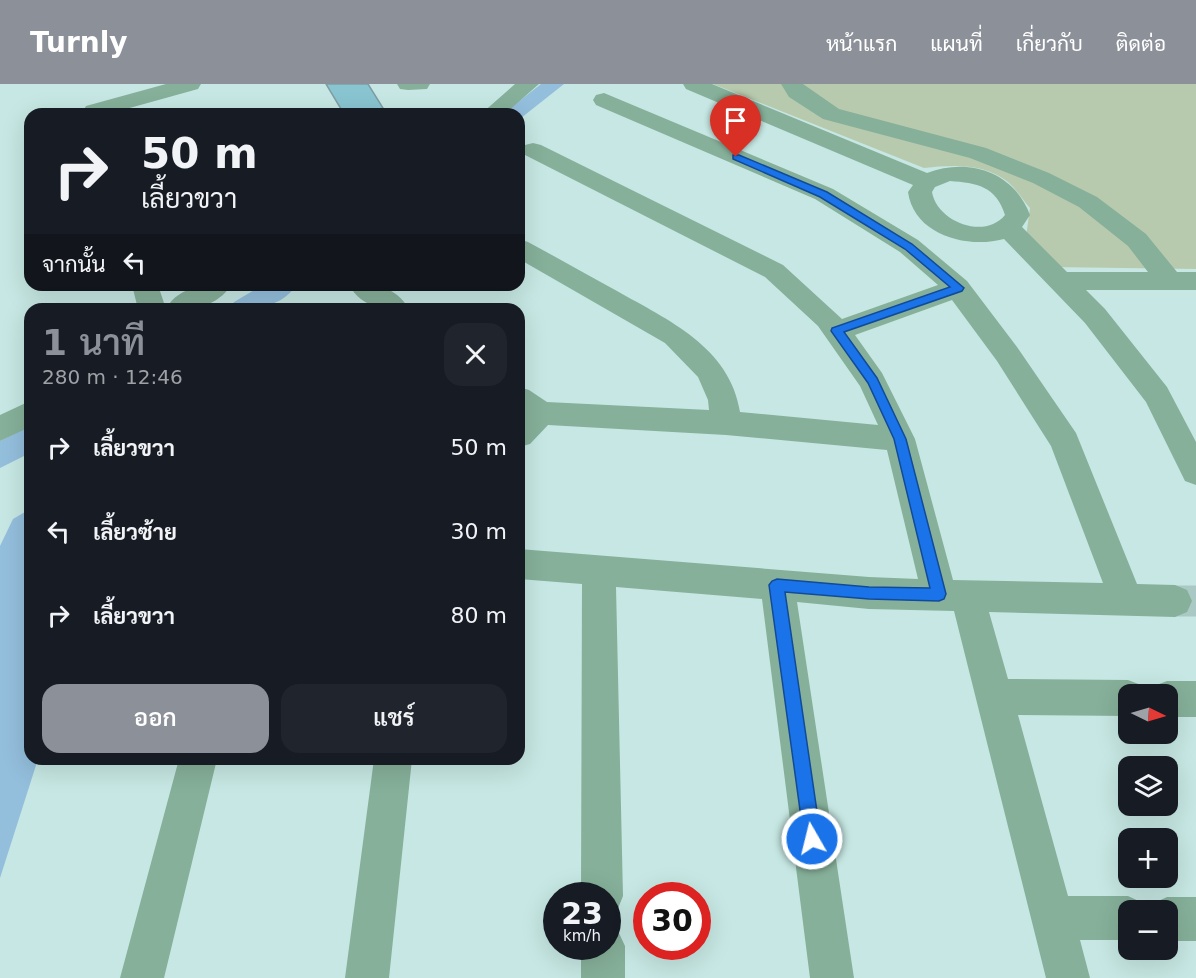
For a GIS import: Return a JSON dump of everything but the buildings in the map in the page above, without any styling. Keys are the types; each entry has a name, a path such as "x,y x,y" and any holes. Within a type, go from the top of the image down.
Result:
{"street":[{"path":"92,106 190,84"},
{"path":"408,84 419,84"},
{"path":"499,108 528,84"},
{"path":"694,84 927,182"},
{"path":"792,84 797,92 831,114 978,153 1041,178 1088,202 1137,240 1183,281"},
{"path":"604,100 824,195 909,246 958,288 1007,354 1065,442 1126,599"},
{"path":"533,150 774,271 828,319 873,381 900,439 953,595 995,697 1068,978"},
{"path":"947,174 972,175 997,184 1014,198 1018,215 1008,228 991,234 970,234 949,228 932,218 922,205 920,192 927,182 947,174"},
{"path":"1008,228 1095,315 1157,395 1196,472"},
{"path":"525,251 675,336 710,371 723,400 726,423"},
{"path":"1060,281 1183,281"},
{"path":"837,331 958,288"},
{"path":"189,303 208,291"},
{"path":"370,291 387,303"},
{"path":"530,406 900,439"},
{"path":"0,429 24,415"},
{"path":"525,564 869,593 1175,601"},
{"path":"599,570 602,882"},
{"path":"777,585 832,978"},
{"path":"995,697 1118,698"},
{"path":"1178,699 1196,699"},
{"path":"142,978 196,765"},
{"path":"368,978 392,765"},
{"path":"1053,918 1118,918"},
{"path":"1178,919 1196,919"},
{"path":"603,960 603,978"}],"green space":[{"path":"713,84 1196,84 1196,269 1051,267 1026,237 1030,208 1011,185 999,176 979,168 946,166 924,168"}],"water":[{"path":"24,513 24,765 36,765 0,878 0,546 13,519"}],"waterway":[{"path":"522,108 554,84"},
{"path":"253,303 273,291"},
{"path":"0,456 24,442"}],"tunnel":[{"path":"1175,601 1196,601"}],"route":[{"path":"736,157 824,195 909,246 958,288 837,331 873,381 900,439 939,594 869,593 777,585 812,839"}]}
